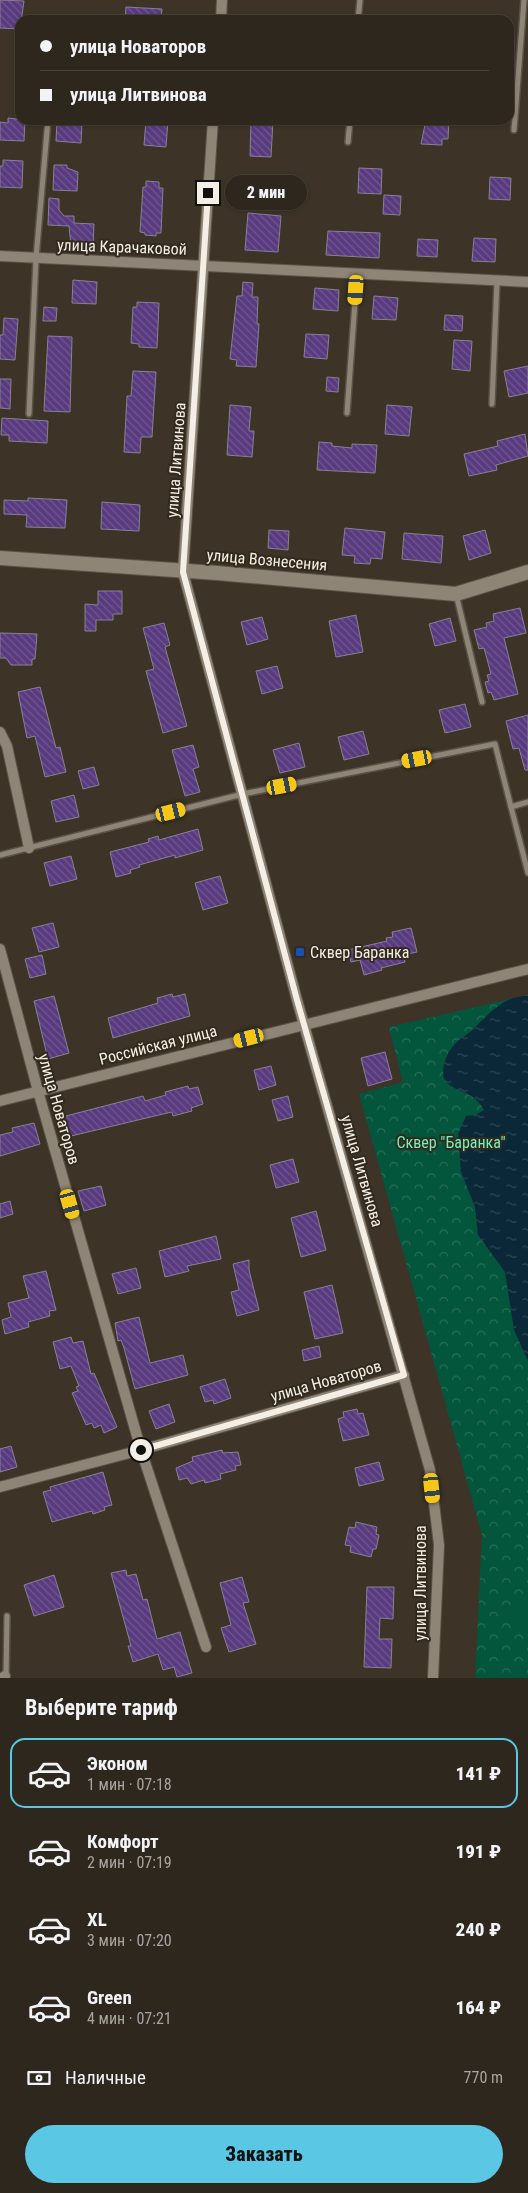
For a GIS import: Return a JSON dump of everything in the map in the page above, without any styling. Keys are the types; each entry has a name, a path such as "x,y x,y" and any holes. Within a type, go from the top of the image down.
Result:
{"street":[{"path":"221,15 222,0"},
{"name":"улица Литвинова","path":"214,125 183,572 304,1025 430,1470 439,1545 433,1678"},
{"name":"улица Карачаковой","path":"0,256 528,282"},
{"name":"улица Вознесения","path":"0,558 456,594 528,572"},
{"path":"0,732 7,746 29,848"},
{"name":"улица Новаторов","path":"0,949 38,1091 141,1450 206,1647"},
{"name":"Российская улица","path":"0,1101 528,969"},
{"name":"улица Новаторов","path":"0,1487 141,1450 404,1375"}],"lane":[{"path":"358,15 360,0"},
{"path":"514,130 524,0"},
{"name":"улица Карачаковой","path":"29,414 36,258 48,125"},
{"path":"348,142 350,125"},
{"path":"347,413 357,273"},
{"path":"492,404 497,280"},
{"path":"456,594 482,702"},
{"path":"0,855 243,794 495,744 528,873"},
{"path":"511,807 528,802"},
{"path":"4,1677 7,1616"}],"green space":[{"name":"Сквер \"Баранка\"","path":"528,995 528,1678 475,1678 482,1535 359,1094 403,1082 389,1027"},
{"path":"528,1592 528,1630 509,1609"}],"water":[{"path":"520,996 528,996 528,1361 514,1330 505,1272 478,1235 475,1207 461,1172 458,1134 466,1116 475,1115 484,1110 474,1098 450,1086 444,1078 443,1071 447,1055 458,1041 496,1008"}],"building":[{"path":"0,0 24,1 22,15 15,15 15,29 0,28"},
{"path":"126,7 162,9 161,15 125,15"},
{"path":"8,118 15,119 15,125 25,125 24,141 0,140 0,122 8,123"},
{"path":"57,125 82,125 81,143 56,141"},
{"path":"146,125 168,125 166,147 144,145"},
{"path":"251,125 273,125 271,157 250,156"},
{"path":"425,125 449,125 448,139 442,139 442,145 421,144"},
{"path":"3,160 23,161 22,188 0,187 0,166 3,166"},
{"path":"54,165 67,165 67,168 78,172 77,191 53,190"},
{"path":"359,168 382,169 381,194 358,193"},
{"path":"490,177 511,178 510,200 489,199"},
{"path":"254,178 268,179 267,194 253,193"},
{"path":"146,181 159,182 159,188 163,188 161,233 156,233 156,236 145,235 145,233 140,232 143,187 146,187"},
{"path":"384,195 401,196 400,215 383,214"},
{"path":"49,198 59,199 59,210 64,216 74,216 74,223 94,224 93,247 71,246 69,226 48,225"},
{"path":"248,213 281,216 278,252 245,250"},
{"path":"328,231 380,233 379,258 326,255"},
{"path":"474,238 496,239 495,262 472,261"},
{"path":"418,239 438,240 437,257 417,256"},
{"path":"73,280 97,282 96,304 72,303"},
{"path":"243,282 253,283 252,297 258,297 257,323 259,324 256,367 236,366 237,360 230,359 237,296 242,296"},
{"path":"315,288 339,290 338,311 313,309"},
{"path":"374,296 398,298 396,320 372,319"},
{"path":"137,302 159,303 157,348 139,347 139,344 131,343 133,307 137,307"},
{"path":"44,307 57,308 56,321 43,321"},
{"path":"445,315 463,316 462,331 444,330"},
{"path":"4,318 18,319 15,360 0,359 0,335 3,335"},
{"path":"306,334 329,335 327,359 304,357"},
{"path":"48,336 72,337 70,412 44,411"},
{"path":"454,340 472,341 470,371 452,369"},
{"path":"528,366 528,393 509,397 504,371"},
{"path":"133,371 156,372 152,437 141,437 140,453 124,452 127,396 131,396"},
{"path":"327,377 339,378 338,392 326,391"},
{"path":"0,379 11,379 10,409 0,408"},
{"path":"230,405 251,407 249,431 254,431 252,457 227,455"},
{"path":"387,405 412,407 409,436 385,434"},
{"path":"2,418 48,421 47,443 9,441 9,435 1,435"},
{"path":"525,434 528,456 496,465 497,470 469,476 464,454 498,446 497,441"},
{"path":"319,442 332,443 332,446 352,448 352,444 377,445 375,473 317,470"},
{"path":"28,498 67,500 65,528 26,527 27,515 4,514 4,500 28,501"},
{"path":"102,502 140,505 139,531 101,529"},
{"path":"345,528 385,532 382,559 371,558 370,564 354,563 355,556 342,555"},
{"path":"269,530 289,531 288,550 268,548"},
{"path":"485,530 491,553 469,560 463,536"},
{"path":"404,533 443,536 441,563 402,559"},
{"path":"98,591 122,591 122,614 113,614 113,620 96,620 96,631 85,631 85,604 98,605"},
{"path":"520,608 526,633 504,638 518,694 494,700 491,692 488,693 485,682 489,681 487,675 491,674 484,648 479,649 474,630 487,627 486,623 494,621 493,614"},
{"path":"356,615 363,652 336,657 329,621"},
{"path":"262,617 268,639 247,645 241,622"},
{"path":"450,618 456,641 435,646 429,624"},
{"path":"164,623 170,645 165,647 187,726 163,733 146,671 154,669 143,628"},
{"path":"0,633 37,634 35,659 32,659 32,665 11,665 6,658 0,658"},
{"path":"277,666 283,688 262,694 256,671"},
{"path":"40,687 56,748 60,747 66,772 45,777 35,736 27,738 18,692"},
{"path":"465,704 471,727 445,733 439,710"},
{"path":"528,715 528,770 525,770 519,748 513,749 506,721"},
{"path":"363,731 369,754 344,760 338,737"},
{"path":"299,743 305,767 280,773 273,750"},
{"path":"193,745 199,767 193,769 200,792 185,796 172,750"},
{"path":"94,767 99,785 83,789 78,771"},
{"path":"74,795 79,817 56,822 51,801"},
{"path":"198,829 203,850 175,858 175,855 139,865 140,867 130,870 131,873 116,877 110,852 149,842 148,839 158,836 159,840"},
{"path":"71,856 77,879 50,886 44,863"},
{"path":"220,876 228,903 203,910 195,883"},
{"path":"53,923 59,947 39,952 32,928"},
{"path":"411,928 417,952 403,955 405,962 381,968 382,970 364,975 360,960 351,962 348,950 387,941 386,938 393,937 392,932"},
{"path":"42,955 46,974 30,978 25,959"},
{"path":"172,994 173,997 185,994 190,1016 113,1038 108,1018 158,1003 157,998"},
{"path":"54,996 69,1053 48,1059 34,1001"},
{"path":"385,1052 392,1079 368,1086 361,1058"},
{"path":"271,1066 276,1085 259,1090 254,1070"},
{"path":"188,1086 189,1089 198,1087 203,1104 191,1108 192,1111 173,1116 172,1112 67,1137 62,1117 143,1096 145,1101 166,1095 165,1092"},
{"path":"288,1096 293,1117 278,1121 272,1100"},
{"path":"34,1123 40,1144 0,1156 0,1135 13,1132 12,1128"},
{"path":"293,1159 299,1182 276,1188 270,1165"},
{"path":"101,1186 106,1205 84,1211 78,1191"},
{"path":"10,1201 13,1214 0,1218 0,1204"},
{"path":"316,1211 326,1250 301,1257 291,1218"},
{"path":"216,1236 221,1259 187,1266 189,1271 165,1277 159,1251"},
{"path":"249,1260 249,1270 259,1310 237,1316 231,1292 239,1290 233,1264"},
{"path":"136,1268 141,1288 118,1294 112,1274"},
{"path":"46,1271 56,1310 49,1311 50,1316 28,1322 29,1327 5,1334 2,1320 11,1317 8,1303 29,1298 23,1276"},
{"path":"332,1285 343,1333 315,1339 304,1292"},
{"path":"139,1317 150,1363 183,1355 188,1375 135,1389 124,1348 121,1340 118,1341 115,1323"},
{"path":"71,1337 73,1343 83,1341 91,1374 94,1373 117,1427 104,1433 101,1425 94,1428 92,1423 86,1425 72,1393 78,1391 76,1387 79,1386 71,1366 60,1369 53,1342"},
{"path":"319,1346 321,1357 304,1361 302,1350"},
{"path":"225,1379 231,1398 214,1404 213,1400 205,1402 200,1387"},
{"path":"169,1404 175,1422 156,1429 149,1411"},
{"path":"357,1409 358,1414 363,1413 369,1435 343,1441 338,1419 344,1417 343,1412"},
{"path":"11,1446 17,1467 0,1472 0,1449"},
{"path":"222,1450 223,1453 238,1452 241,1465 235,1466 236,1470 220,1474 221,1479 205,1483 204,1480 191,1484 187,1478 179,1480 176,1468 193,1461 192,1457"},
{"path":"379,1462 384,1480 359,1486 355,1468"},
{"path":"103,1472 112,1505 104,1507 105,1510 93,1514 92,1511 52,1522 43,1492 51,1490 50,1487"},
{"path":"356,1522 377,1527 376,1534 379,1535 376,1549 373,1549 371,1557 350,1552 351,1546 345,1545 349,1527 355,1528"},
{"path":"126,1570 127,1576 136,1574 143,1600 147,1599 157,1639 180,1632 192,1673 177,1677 174,1667 163,1670 158,1654 133,1662 128,1646 131,1646 111,1573"},
{"path":"54,1575 64,1607 34,1616 24,1585"},
{"path":"242,1577 249,1602 243,1603 256,1644 229,1652 221,1628 231,1625 220,1583"},
{"path":"367,1587 394,1587 393,1619 380,1618 379,1639 392,1639 391,1668 364,1667"}],"place":[{"name":"Сквер Баранка","path":"300,952"}],"route":[{"path":"141,1450 404,1375 297,1000 183,572 208,193"}]}
